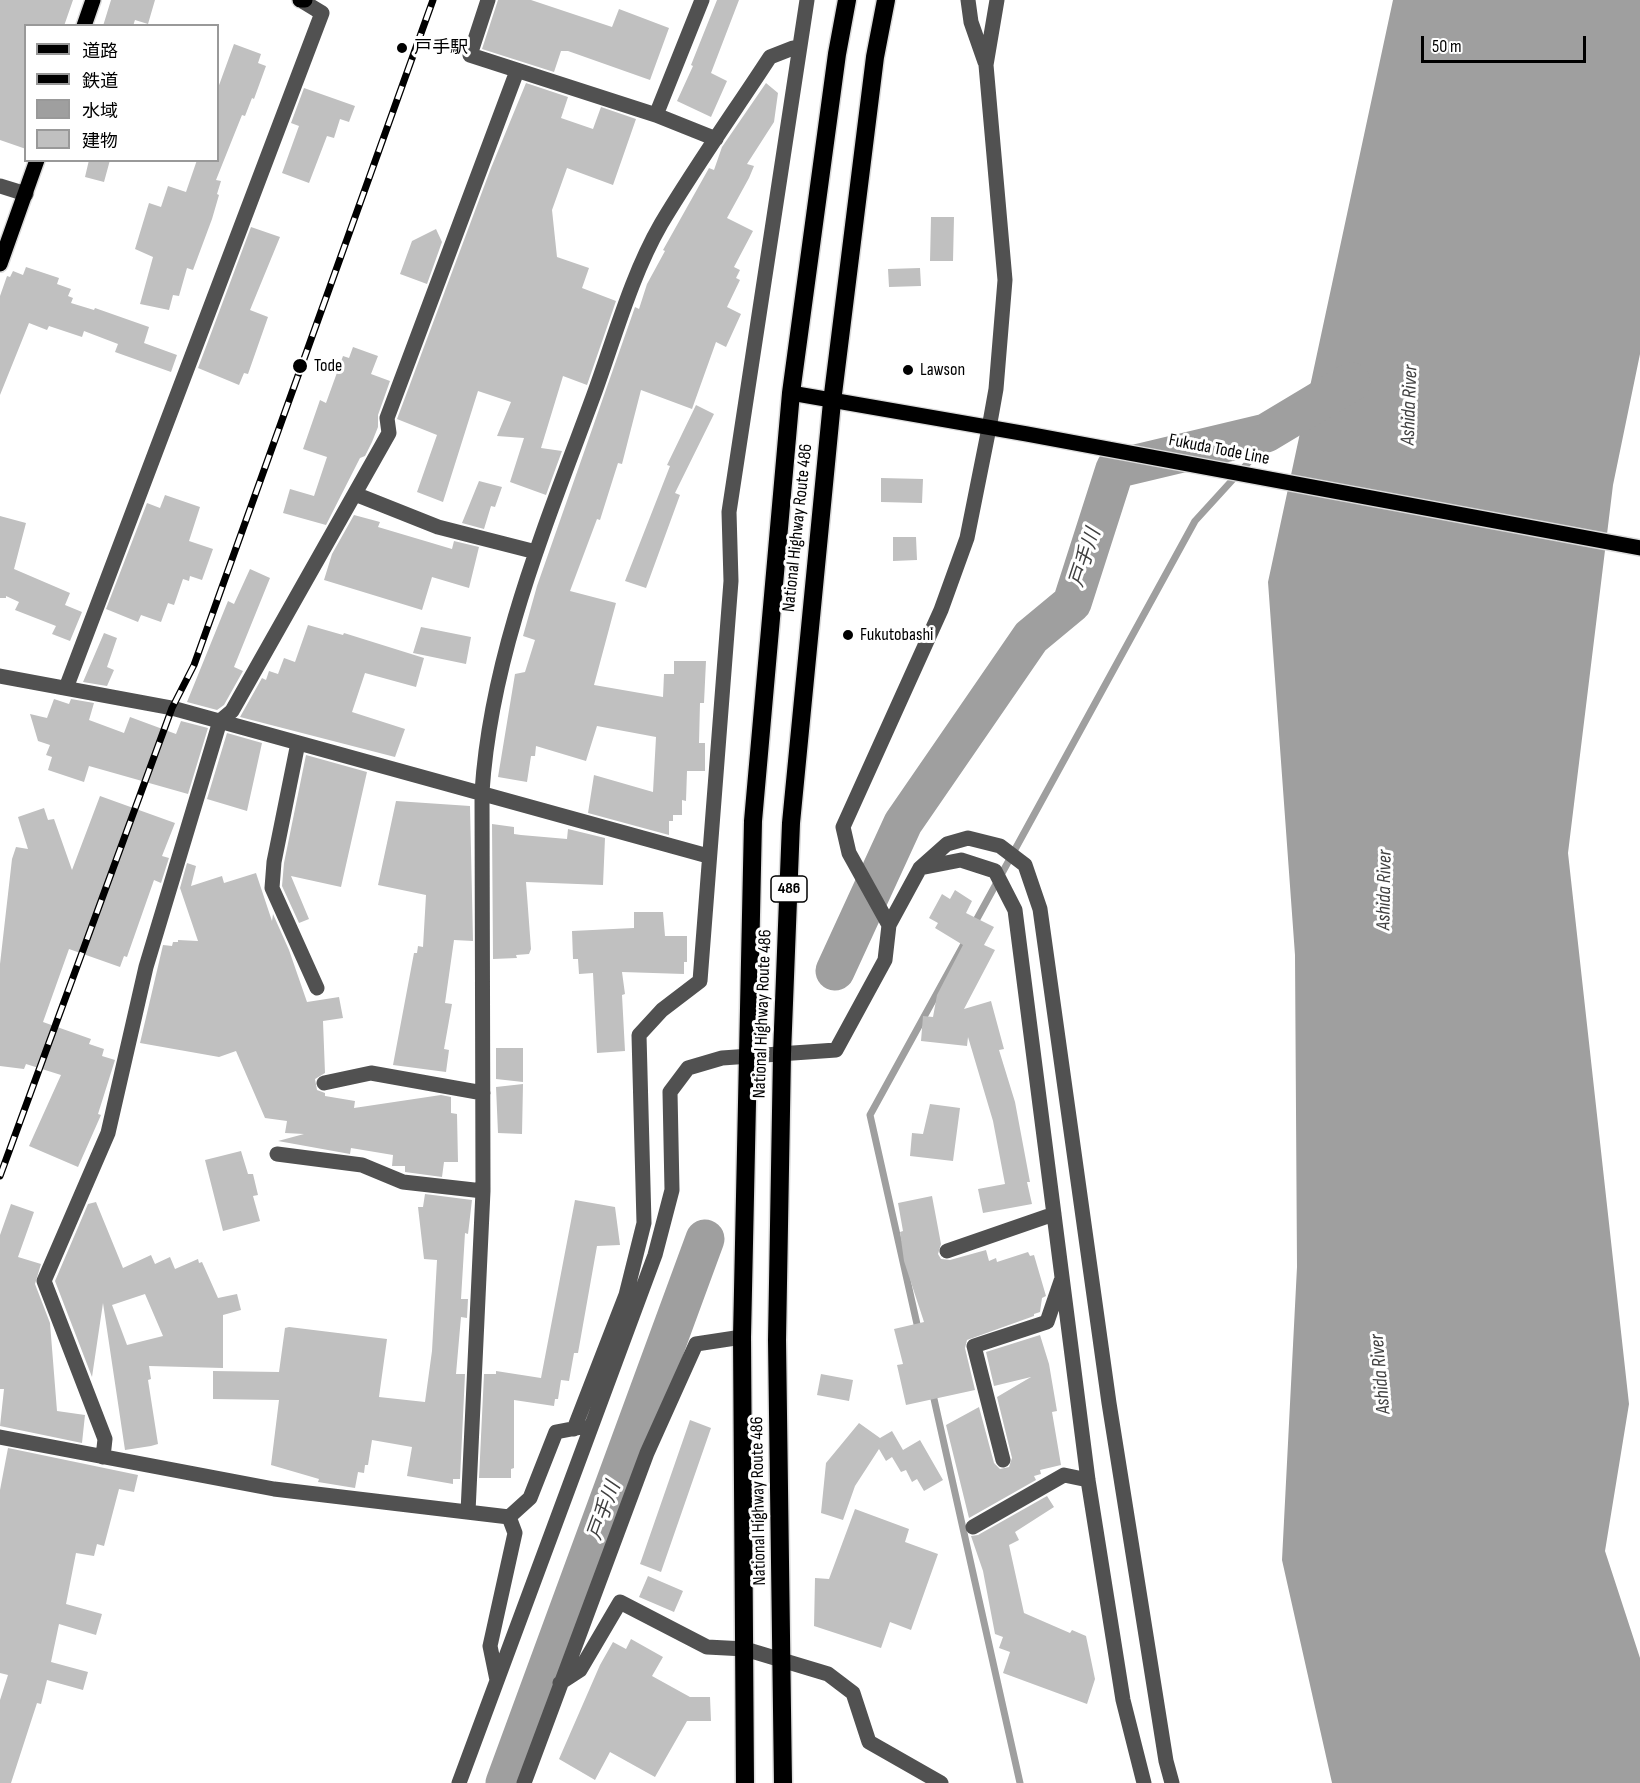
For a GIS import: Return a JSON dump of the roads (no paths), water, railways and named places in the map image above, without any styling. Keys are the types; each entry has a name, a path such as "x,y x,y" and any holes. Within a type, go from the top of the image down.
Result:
{"highway":[{"name":"National Highway Route 486","path":"745,1783 741,1336 753,821 791,393 837,54 847,0"},
{"name":"National Highway Route 486","path":"783,1783 777,1340 782,1054 791,823 832,402 875,57 886,0"}],"main road":[{"path":"85,24 93,0"},
{"path":"0,264 36,162"},
{"name":"Fukuda Tode Line","path":"791,393 832,402 1027,434 1640,548"}],"street":[{"path":"488,0 470,55 656,115 716,140"},
{"path":"656,115 702,0"},
{"path":"574,1428 626,1295 644,1223 639,1035 662,1010 700,981 730,581 729,512 807,0"},
{"path":"889,925 849,853 843,826 941,610 967,538 996,389 1005,280 986,65 971,22 968,0"},
{"path":"986,65 997,0"},
{"path":"66,688 322,13 303,1"},
{"path":"468,1512 483,1191 482,792 485,742 504,656 519,599 536,552 635,281 660,225 770,57 799,48"},
{"path":"103,1457 105,1438 44,1281 108,1133 146,967 220,722 232,711 389,433 387,418 517,71"},
{"path":"0,186 26,194"},
{"path":"355,494 438,527 536,552"},
{"path":"0,676 172,708 708,856"},
{"path":"298,743 274,862 272,888 317,988"},
{"path":"459,1783 655,1256 672,1190 670,1092 688,1068 722,1058 836,1050 885,960 889,925 920,868 947,844 968,838 1000,846 1025,866 1040,909 1109,1403 1164,1750 1172,1783"},
{"path":"920,868 962,860 995,871 1015,909 1088,1480 1123,1700 1144,1783"},
{"path":"324,1083 371,1073 483,1093"},
{"path":"277,1154 362,1165 403,1182 483,1191"},
{"path":"947,1251 1054,1214"},
{"path":"1003,1460 974,1346 1047,1322 1062,1278"},
{"path":"524,1783 647,1453 696,1344 741,1336"},
{"path":"1,1442 103,1457 274,1489 509,1517 530,1498 556,1432 591,1425"},
{"path":"973,1527 1064,1475 1088,1480"},
{"path":"497,1680 490,1646 515,1533 509,1517"},
{"path":"560,1683 580,1670 620,1602 707,1647 745,1649 828,1674 853,1693 869,1742 941,1783"}],"water":[{"name":"Ashida River","path":"1393,0 1640,0 1640,354 1613,485 1568,853 1629,1404 1605,1551 1640,1658 1640,1783 1332,1783 1282,1560 1297,1267 1295,955 1268,582"}],"waterway":[{"name":"戸手川","path":"835,971 903,823 1031,637 1072,603 1115,469 1266,433 1351,382"},
{"path":"973,926 1195,521 1268,441 1311,412"},
{"path":"919,1333 870,1115 964,944"},
{"name":"戸手川","path":"505,1783 705,1239"},
{"path":"932,1390 1020,1783"}],"railway":[{"path":"0,1176 172,708 194,665 433,0"}],"place":[{"name":"戸手駅","path":"402,48"},
{"name":"Tode","path":"300,366"},
{"name":"Lawson","path":"908,370"},
{"name":"Fukutobashi","path":"848,635"}]}
